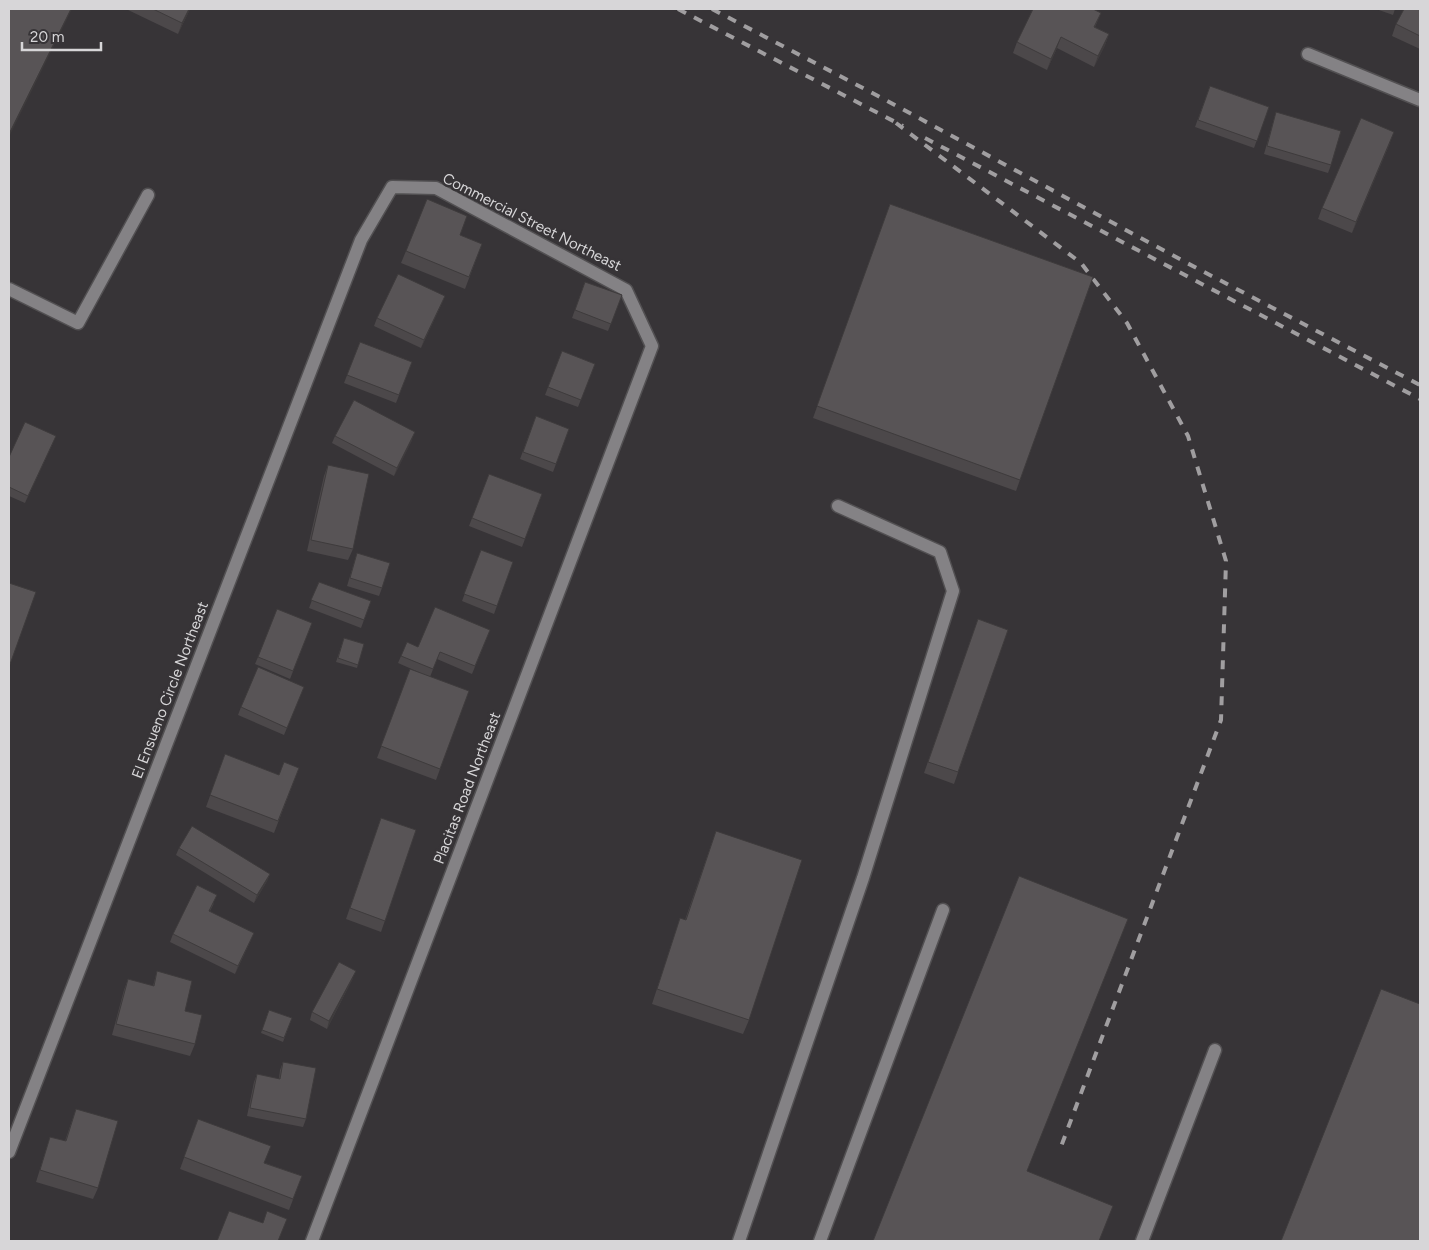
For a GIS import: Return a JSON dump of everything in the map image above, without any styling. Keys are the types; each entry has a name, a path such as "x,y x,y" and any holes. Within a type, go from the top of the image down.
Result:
{"street":[{"path":"1308,54 1420,100"},
{"name":"Commercial Street Northeast","path":"361,240 392,187 436,188 626,290 652,346"},
{"path":"9,289 78,323 148,195"},
{"name":"El Ensueno Circle Northeast","path":"9,1152 361,240"},
{"name":"Placitas Road Northeast","path":"312,1241 652,346"},
{"path":"739,1241 863,878 953,591 940,552 838,506"},
{"path":"820,1241 943,910"},
{"path":"1142,1241 1215,1050"}],"building":[{"path":"9,9 71,9 9,134"},
{"path":"153,9 189,9 182,23"},
{"path":"1033,9 1093,9 1101,13 1094,27 1109,34 1098,56 1061,37 1051,59 1017,42"},
{"path":"1404,9 1420,9 1420,36 1396,24"},
{"path":"1210,86 1269,107 1257,141 1198,120"},
{"path":"1276,112 1341,131 1331,165 1267,146"},
{"path":"1361,118 1394,132 1356,222 1322,208"},
{"path":"427,199 467,216 460,235 482,244 469,277 406,251"},
{"path":"890,204 1093,277 1020,480 817,406"},
{"path":"398,274 445,296 424,340 377,318"},
{"path":"585,282 622,295 611,324 575,310"},
{"path":"360,342 412,362 399,395 347,375"},
{"path":"562,351 595,364 581,400 548,387"},
{"path":"354,400 415,432 397,468 335,436"},
{"path":"536,416 569,429 556,464 523,452"},
{"path":"25,422 56,436 28,496 9,487 9,457"},
{"path":"328,465 369,474 353,549 311,540"},
{"path":"489,474 542,494 525,539 472,518"},
{"path":"481,550 513,562 497,606 464,594"},
{"path":"357,553 390,563 382,588 350,578"},
{"path":"319,582 371,601 364,620 311,600"},
{"path":"9,583 36,592 9,667"},
{"path":"435,607 490,630 475,666 440,652 433,669 401,656 407,642 418,647"},
{"path":"277,609 312,623 293,671 258,657"},
{"path":"978,619 1008,630 958,772 928,762"},
{"path":"344,638 364,644 358,665 338,658"},
{"path":"258,667 304,687 287,728 241,707"},
{"path":"410,669 469,691 440,769 381,746"},
{"path":"225,754 279,775 284,762 299,768 278,821 210,795"},
{"path":"381,818 416,830 385,921 350,908"},
{"path":"192,826 270,874 257,895 179,848"},
{"path":"716,831 802,860 749,1020 657,989 680,918 686,920"},
{"path":"1019,876 1128,919 1027,1171 1113,1206 1099,1241 873,1241"},
{"path":"197,885 217,895 209,911 254,933 238,966 173,934"},
{"path":"339,962 356,971 329,1021 312,1012"},
{"path":"157,971 192,981 185,1011 202,1015 195,1044 116,1024 128,979 154,986"},
{"path":"1381,989 1420,1004 1420,1241 1281,1241"},
{"path":"269,1010 292,1018 284,1038 262,1030"},
{"path":"283,1062 316,1068 306,1119 250,1108 257,1074 280,1079"},
{"path":"76,1109 118,1121 98,1188 40,1170 50,1137 66,1141"},
{"path":"198,1119 271,1146 264,1163 302,1176 293,1199 184,1157"},
{"path":"229,1211 263,1223 267,1211 287,1219 278,1241 217,1241"}],"railway":[{"path":"678,9 903,126"},
{"path":"712,9 880,97 1187,263 1420,385"},
{"path":"896,123 1081,263 1127,323 1188,436 1226,561 1221,720 1059,1152"},
{"path":"925,138 1420,399"}]}
